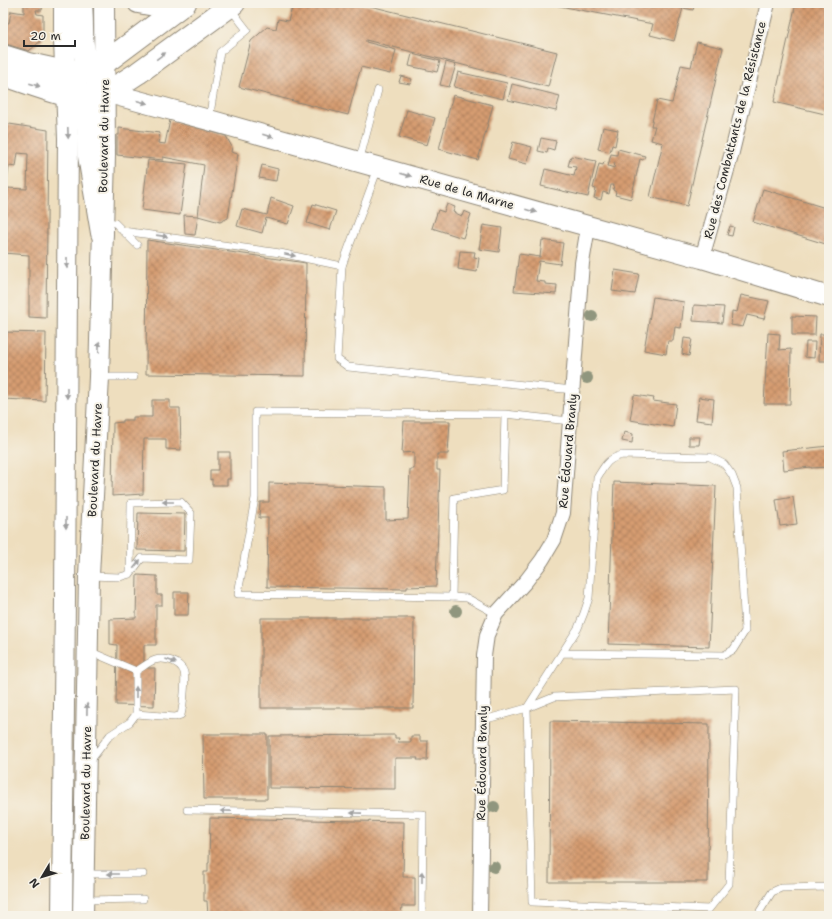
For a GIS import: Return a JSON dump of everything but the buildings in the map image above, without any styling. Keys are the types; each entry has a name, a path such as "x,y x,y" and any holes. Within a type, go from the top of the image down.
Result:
{"main road":[{"path":"64,3 65,72 75,85 74,96 88,126 89,156 109,229"},
{"path":"81,3 83,51 97,66 105,92"},
{"name":"Boulevard du Havre","path":"97,66 104,3"},
{"path":"138,3 149,5 165,3"},
{"path":"3,56 28,64 65,72 97,66 185,3"},
{"path":"3,75 74,96 89,97 105,92 138,73 231,5"},
{"name":"Boulevard du Havre","path":"83,908 89,576 99,376 109,229 105,149 105,92"},
{"name":"Rue de la Marne","path":"105,92 702,258 829,296"},
{"name":"Boulevard du Havre","path":"62,916 68,146 74,96"}],"street":[{"name":"Rue des Combattants de la Résistance","path":"702,258 731,156 768,3"},
{"name":"Rue Édouard Branly","path":"480,916 484,656 487,635 496,614 526,581 542,560 554,540 563,513 582,263 588,227"}],"lane":[{"path":"209,120 220,52 247,30 231,5"},
{"path":"359,162 378,90"},
{"path":"378,168 342,266 337,360 348,367 573,390"},
{"path":"109,229 137,245"},
{"path":"109,229 280,253 342,266"},
{"path":"99,376 134,377"},
{"path":"496,614 467,598 238,594 255,498 255,412 505,414 570,421"},
{"path":"452,598 454,498 503,490 505,414"},
{"path":"483,720 527,708 554,697 736,689 729,884 709,909 532,902 527,708 562,653 578,628 584,614 589,598 597,478 603,467 612,458 622,455 710,457 724,464 732,475 737,488 745,631 733,650 724,655 562,653"},
{"path":"89,576 120,577 130,574 142,558 189,560 191,513 181,502 131,502 130,574"},
{"path":"88,650 136,671"},
{"path":"136,671 155,660 167,659 177,663 184,671 184,706 181,715 175,717 136,714"},
{"path":"86,766 110,735 130,722 136,714 136,671"},
{"path":"187,810 422,814 422,916"},
{"path":"84,874 143,874"},
{"path":"760,916 760,911 772,892 781,888 829,887"},
{"path":"83,908 143,899"}]}
